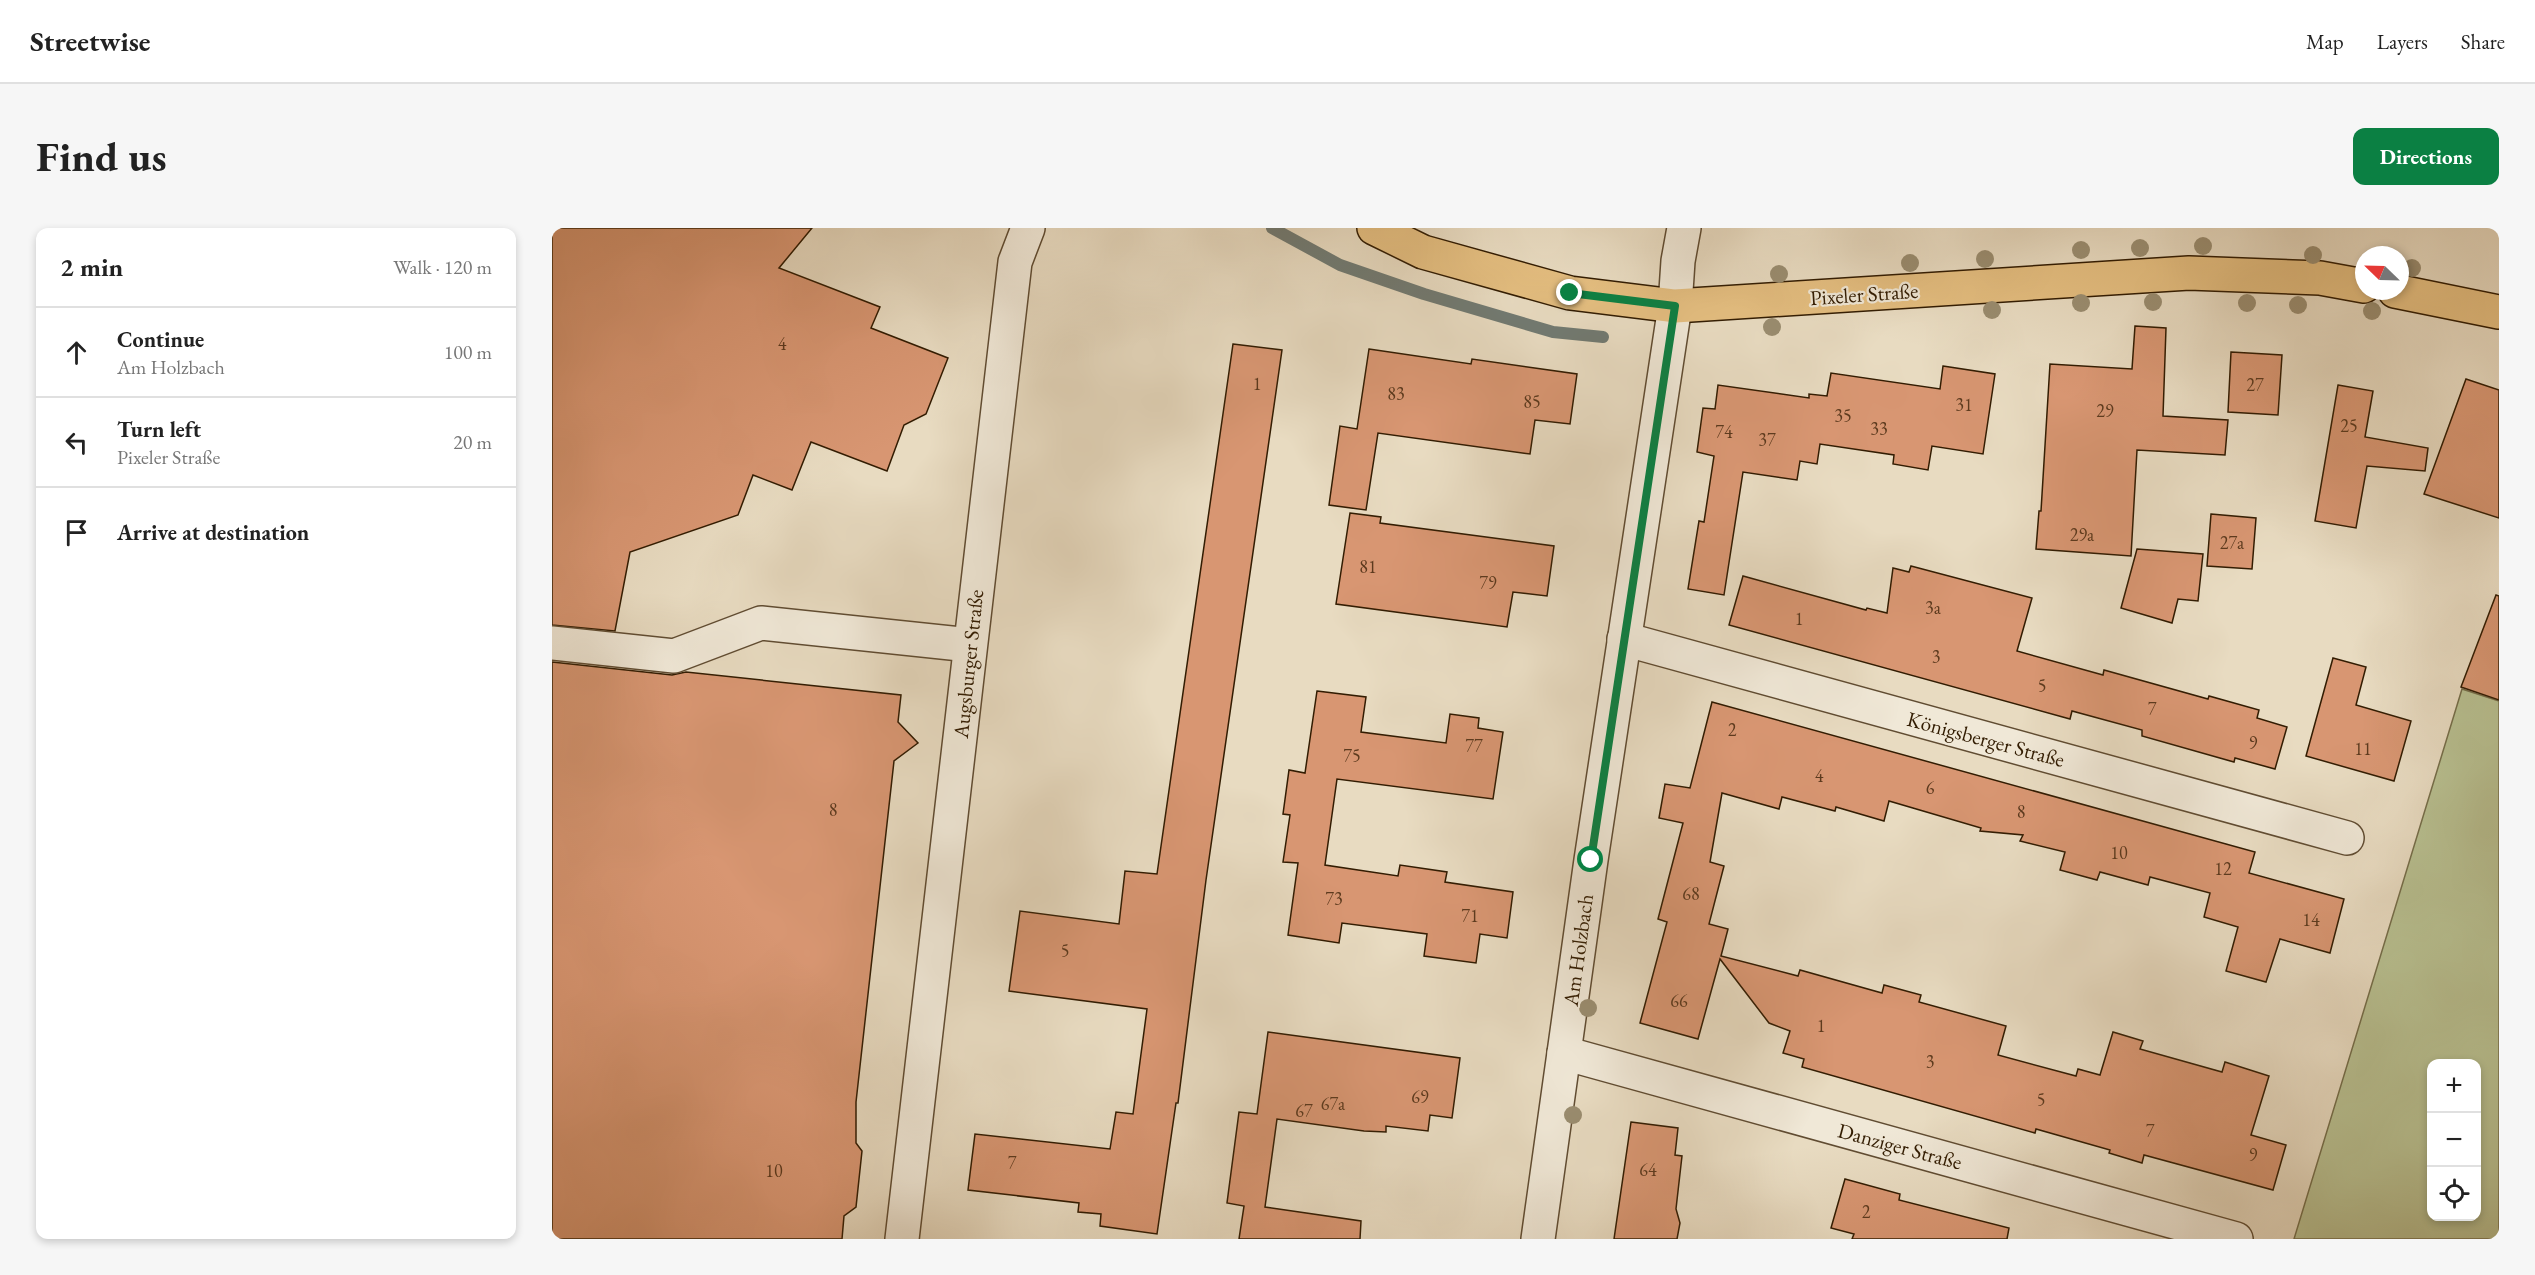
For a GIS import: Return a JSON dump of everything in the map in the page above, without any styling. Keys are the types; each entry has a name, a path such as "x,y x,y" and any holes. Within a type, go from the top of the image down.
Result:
{"main road":[{"name":"Pixeler Straße","path":"1374,228 1423,252 1570,293 1675,306 2189,273 2320,278 2355,284"},
{"path":"2409,294 2499,312"}],"street":[{"name":"Augsburger Straße","path":"902,1239 1015,262 1028,228"},
{"name":"Am Holzbach","path":"1538,1239 1624,639 1675,306 1683,228"},
{"path":"552,643 674,656 761,623 970,645"},
{"name":"Königsberger Straße","path":"1624,639 2347,838"},
{"name":"Danziger Straße","path":"1564,1053 2236,1239"}],"green space":[{"path":"2462,689 2499,701 2499,1239 2294,1239"}],"building":[{"path":"552,228 812,228 779,268 880,307 871,328 948,358 926,414 904,425 887,471 811,442 792,490 753,475 738,515 630,552 615,631 552,625"},
{"path":"2135,326 2166,328 2163,416 2228,420 2225,455 2137,450 2131,556 2036,549 2039,511 2041,511 2050,364 2132,369"},
{"path":"1233,344 1282,350 1206,880 1178,1103 1176,1103 1157,1234 1100,1226 1101,1214 1078,1212 1079,1203 968,1190 975,1134 1110,1149 1116,1112 1133,1114 1147,1009 1009,991 1020,911 1119,924 1125,871 1157,874"},
{"path":"1369,349 1471,364 1472,359 1577,374 1570,424 1535,420 1530,454 1378,433 1366,510 1329,505 1340,426 1357,429"},
{"path":"2231,352 2282,355 2278,415 2228,412"},
{"path":"1943,366 1995,374 1983,454 1932,446 1928,470 1893,464 1894,455 1820,444 1817,464 1800,461 1797,480 1743,472 1724,595 1688,589 1699,521 1704,522 1714,456 1697,452 1703,408 1715,409 1718,385 1809,398 1809,394 1827,396 1831,373 1940,389"},
{"path":"2466,379 2499,390 2499,518 2424,494"},
{"path":"2338,385 2373,391 2365,437 2428,448 2425,471 2367,466 2356,528 2315,521"},
{"path":"1350,513 1381,517 1380,523 1554,546 1547,596 1513,592 1507,627 1336,604"},
{"path":"2211,514 2256,518 2252,569 2207,566"},
{"path":"2137,549 2203,554 2198,601 2178,599 2172,623 2121,608"},
{"path":"1911,566 2032,598 2017,651 2103,675 2104,670 2208,699 2209,696 2259,710 2257,718 2287,727 2275,769 2235,758 2234,762 2142,736 2142,730 2072,711 2070,719 1729,625 1743,576 1866,610 1867,608 1887,613 1893,568 1909,572"},
{"path":"2496,595 2499,596 2499,700 2461,687"},
{"path":"2333,658 2366,667 2356,705 2411,721 2394,781 2306,756"},
{"path":"552,662 672,675 686,672 901,695 898,722 918,743 894,761 856,1102 856,1143 862,1151 856,1207 844,1216 842,1239 552,1239"},
{"path":"1317,691 1366,697 1361,732 1446,743 1450,714 1479,718 1478,728 1503,732 1493,799 1337,779 1325,865 1398,876 1400,865 1447,872 1445,882 1513,892 1507,938 1480,934 1476,963 1424,956 1427,934 1342,923 1339,943 1288,935 1298,863 1283,862 1290,815 1283,814 1289,770 1305,773"},
{"path":"1712,702 2255,852 2249,873 2344,899 2330,953 2280,939 2266,982 2226,971 2238,927 2204,917 2210,893 2150,877 2148,885 2100,872 2097,880 2060,870 2065,852 2020,841 2023,835 1980,831 1981,828 1889,801 1884,821 1836,807 1835,811 1782,797 1779,809 1722,793 1710,862 1724,866 1709,924 1728,929 1721,956 1798,976 1800,970 1882,993 1884,985 1921,995 1919,1002 2006,1026 1998,1055 2076,1076 2078,1069 2100,1075 2113,1032 2143,1041 2140,1049 2222,1072 2225,1062 2269,1076 2251,1135 2286,1145 2273,1190 2144,1155 2142,1163 2109,1153 2110,1150 2036,1129 2035,1133 1802,1067 1804,1059 1783,1053 1790,1031 1769,1023 1720,959 1698,1039 1640,1023 1667,922 1658,919 1683,823 1659,818 1665,784 1690,788"},
{"path":"1268,1032 1460,1058 1452,1118 1430,1115 1428,1131 1386,1126 1386,1132 1364,1131 1277,1119 1265,1207 1361,1221 1360,1239 1239,1239 1244,1206 1227,1203 1239,1112 1257,1114"},
{"path":"1631,1122 1678,1128 1675,1155 1682,1156 1676,1209 1680,1223 1677,1239 1614,1239"},
{"path":"1845,1179 1900,1194 1899,1200 2009,1228 2007,1239 1852,1239 1854,1234 1831,1228"}],"waterway":[{"path":"1272,228 1340,265 1424,294 1553,332 1603,337"}],"route":[{"path":"1570,293 1675,306 1591,860"}]}
